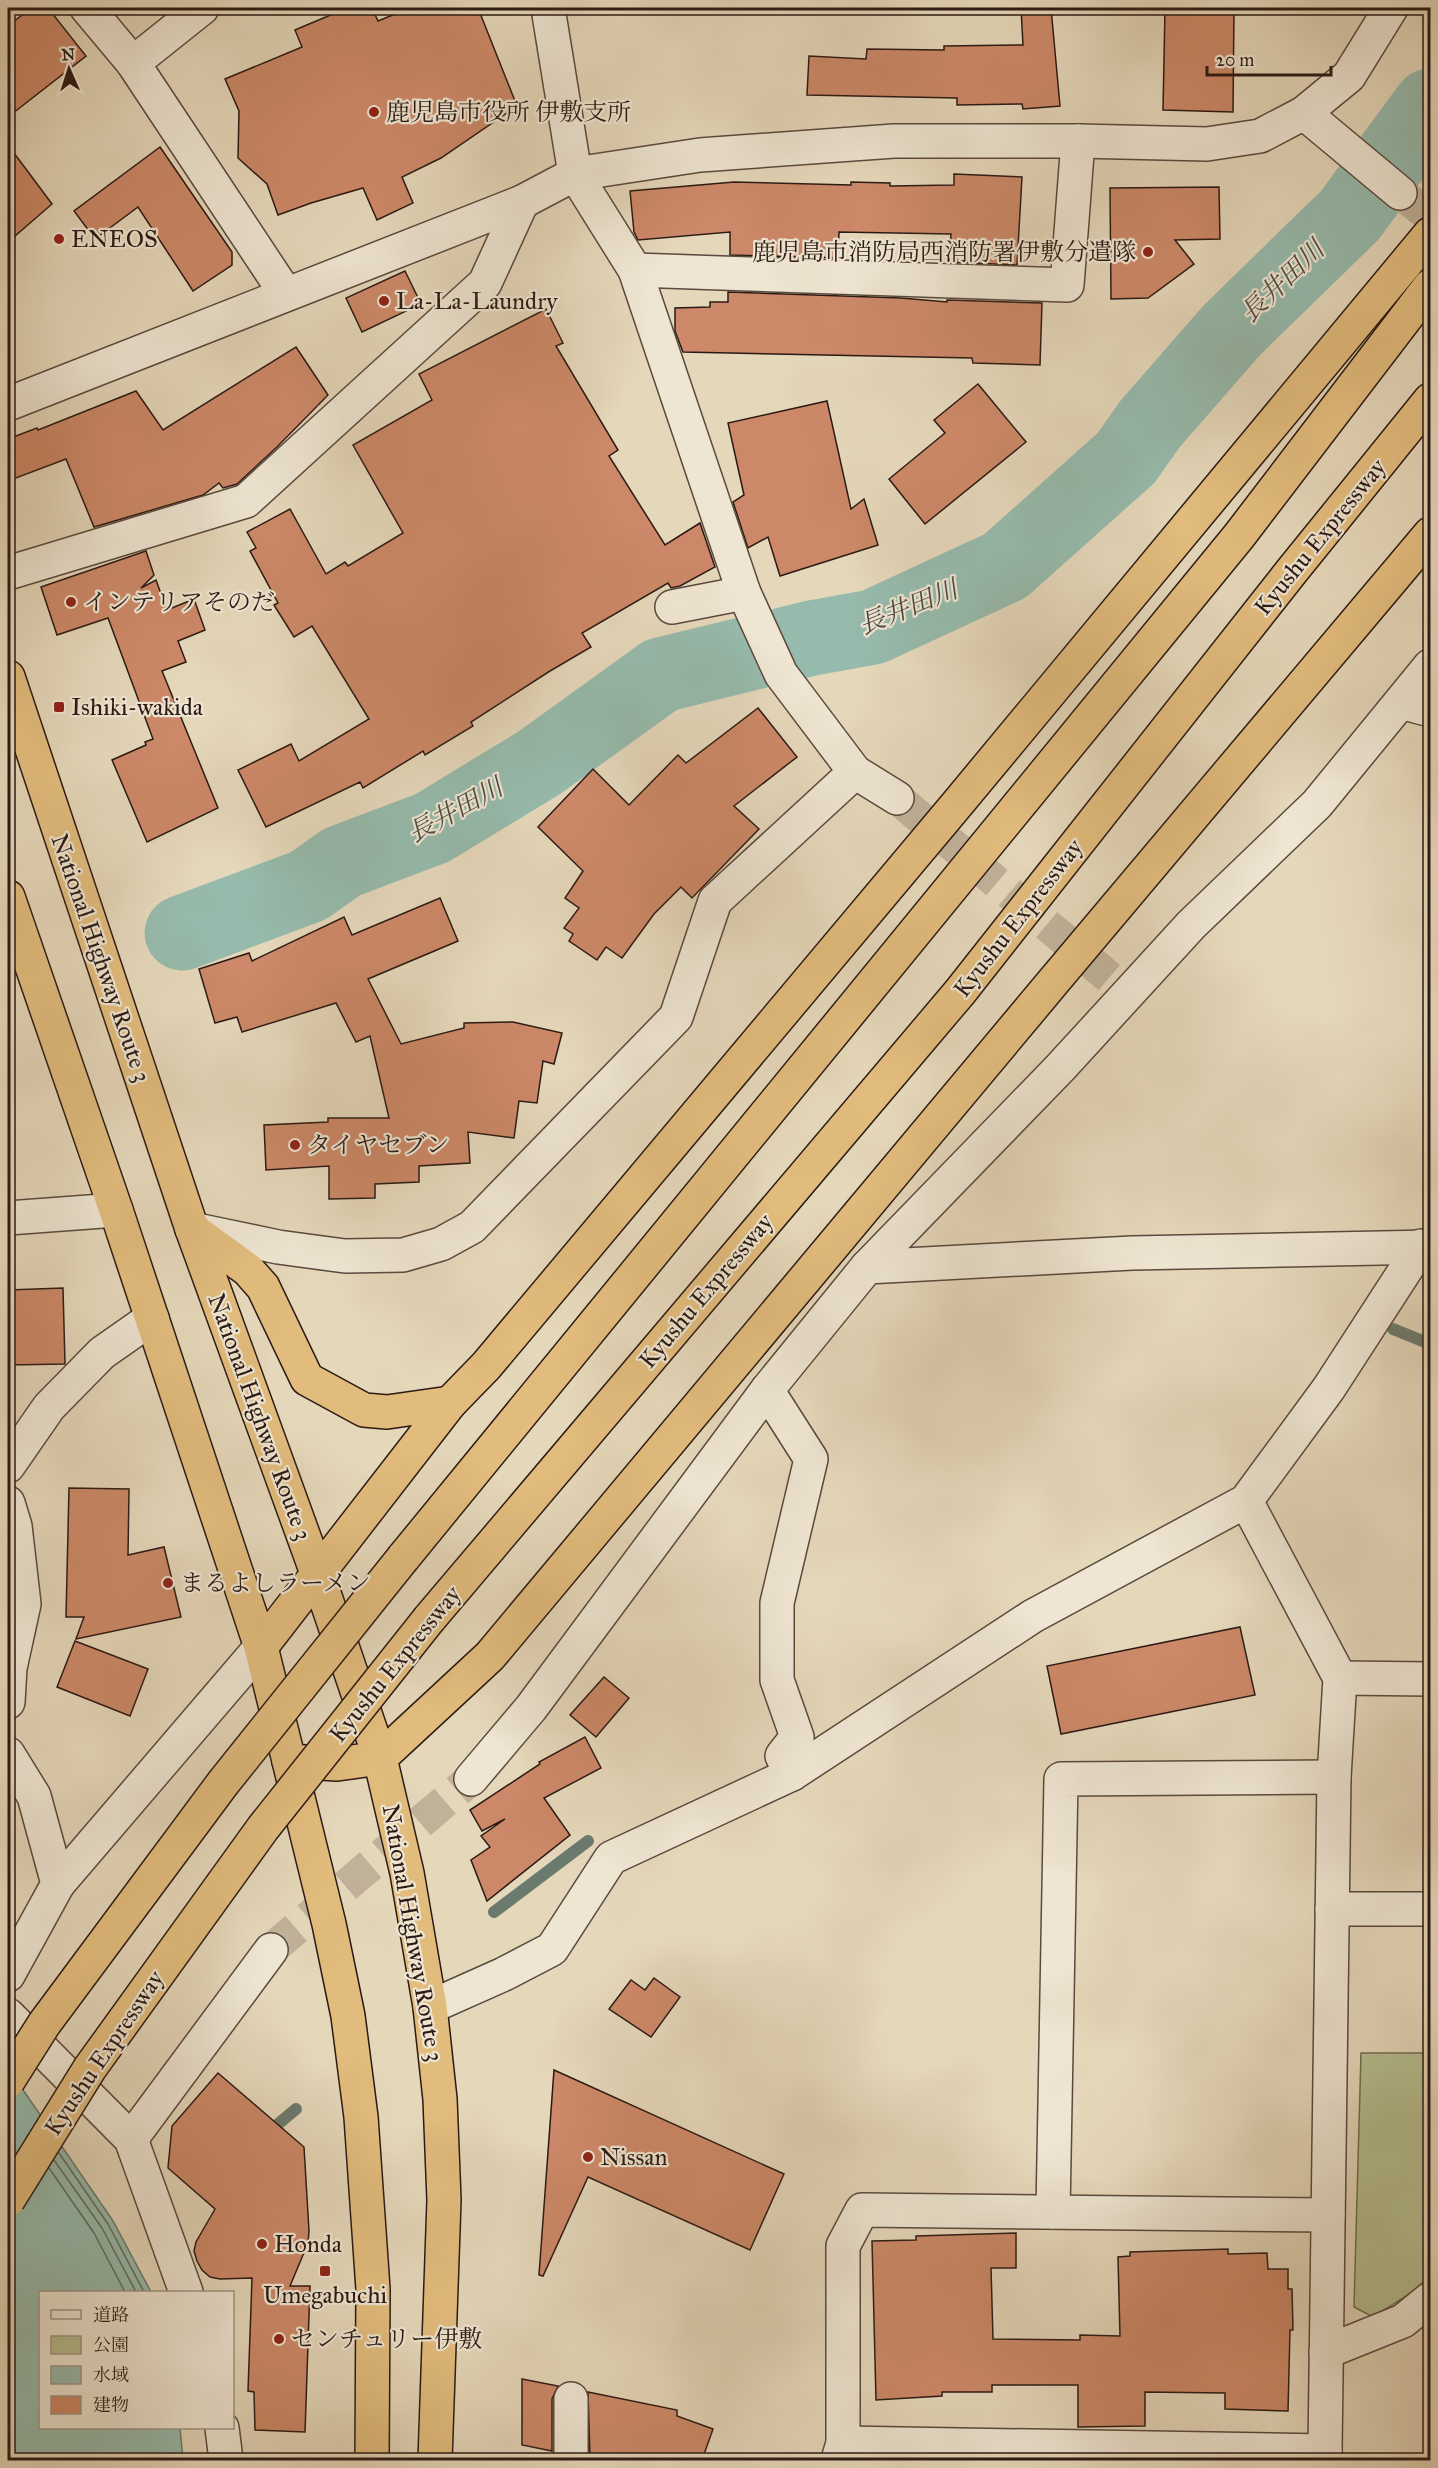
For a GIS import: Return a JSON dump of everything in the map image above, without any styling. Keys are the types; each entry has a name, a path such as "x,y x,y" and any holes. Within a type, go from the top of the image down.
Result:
{"highway":[{"path":"261,1647 450,1403 493,1357 958,803 1431,234"},
{"path":"8,2081 44,2024 223,1783 403,1558 1239,536 1431,286"},
{"name":"Kyushu Expressway","path":"8,2200 90,2068 263,1828 429,1619 960,992 1291,572 1431,400"},
{"path":"289,1761 337,1764 380,1758 490,1656 1045,991 1431,534"},
{"name":"National Highway Route 3","path":"8,678 192,1229 317,1573 380,1758 407,1873 430,2007 440,2099 444,2200 435,2460"},
{"path":"8,897 153,1318 261,1647 329,1924 343,1993 361,2117 373,2289 372,2460"},
{"path":"192,1229 248,1270 263,1287 307,1379 364,1410 387,1412 450,1403"}],"street":[{"path":"87,8 133,63 286,294"},
{"path":"133,63 202,8"},
{"path":"548,8 576,174 635,270 744,593 781,674 855,772 897,798"},
{"path":"8,404 522,202 576,174 700,155 882,142 1078,141 1207,144 1260,136 1304,113 1349,76 1391,8"},
{"path":"1304,113 1397,190"},
{"path":"635,270 1067,285 1078,141"},
{"path":"8,573 246,501 485,283 522,202"},
{"path":"672,607 744,593"},
{"path":"471,1779 531,1708 767,1390 867,1267 1060,1068 1119,987 1191,925 1416,706 1431,666"},
{"path":"192,1229 278,1247 345,1256 403,1255 441,1244 472,1227 676,1017 715,901 855,772"},
{"path":"8,1218 116,1210"},
{"path":"867,1267 1132,1253 1426,1247"},
{"path":"430,2007 504,1974 552,1949 611,1857 792,1774 1033,1616 1246,1501 1329,1388 1426,1247"},
{"path":"8,1466 49,1407 102,1353 153,1318"},
{"path":"767,1390 811,1459 777,1603 777,1680 797,1737 782,1756 792,1774"},
{"path":"1246,1501 1340,1678 1334,1777 1326,2456 840,2452 843,2246 862,2210 1328,2215"},
{"path":"8,1503 15,1526 24,1604 10,1668 8,1702"},
{"path":"8,1975 58,1884 261,1647"},
{"path":"1340,1678 1431,1679"},
{"path":"8,1754 34,1796 58,1884"},
{"path":"1053,2212 1061,1779 1334,1777"},
{"path":"1332,1909 1431,1910"},
{"path":"131,2139 271,1950"},
{"path":"8,2015 131,2139 186,2291"},
{"path":"1326,2352 1403,2321 1431,2300"},
{"path":"571,2460 572,2398"},
{"path":"222,2429 226,2460"}],"green space":[{"path":"1361,2053 1430,2053 1430,2281 1373,2317 1354,2307"}],"water":[{"path":"8,2068 113,2221 150,2291 39,2291 39,2429 180,2429 183,2460 8,2460"}],"building":[{"path":"31,8 48,8 86,56 8,117 8,26"},
{"name":"鹿児島市役所 伊敷支所","path":"347,8 372,8 378,21 410,8 478,8 517,106 441,158 402,177 413,203 377,220 363,188 278,215 267,184 238,158 239,111 225,79 302,47 295,30"},
{"path":"1021,8 1051,8 1060,106 1023,109 1022,104 957,105 957,98 807,95 809,56 866,59 867,49 944,50 944,46 1023,45"},
{"path":"1165,8 1234,8 1233,112 1163,110"},
{"path":"8,145 52,204 8,242"},
{"path":"160,147 232,252 232,265 193,291 138,207 95,239 74,211"},
{"path":"954,174 1022,177 1017,265 949,262 951,234 839,232 838,258 730,255 730,232 638,240 634,232 630,191 734,182 851,185 851,182 890,183 890,186 954,185"},
{"name":"鹿児島市消防局西消防署伊敷分遣隊","path":"1219,187 1220,239 1175,240 1194,264 1148,298 1111,299 1110,188"},
{"name":"La-La-Laundry","path":"405,271 421,304 362,332 346,298"},
{"path":"728,292 901,298 947,302 947,300 1042,303 1040,365 973,363 972,358 683,352 675,331 675,308 710,307 710,302 728,302"},
{"path":"546,309 563,343 556,346 618,450 609,456 665,545 700,523 715,567 680,586 671,588 668,583 582,633 591,647 471,722 473,726 425,755 423,751 363,788 360,782 266,827 238,770 291,744 299,761 369,719 312,626 294,637 274,605 278,603 250,551 256,548 247,532 290,509 326,574 345,562 348,566 403,533 353,445 432,400 419,374"},
{"path":"296,347 328,395 237,484 223,488 219,483 203,495 94,527 66,459 8,481 8,439 37,428 38,430 136,391 163,430"},
{"path":"978,384 1026,442 925,524 889,479 945,433 934,420"},
{"path":"827,401 851,509 864,499 878,545 780,576 768,537 748,548 733,502 744,495 728,423"},
{"path":"146,551 154,575 141,588 156,580 167,610 194,599 205,630 178,641 186,662 162,671 218,808 147,842 112,760 146,745 145,742 153,739 108,618 57,635 41,587"},
{"path":"758,708 797,757 734,806 759,829 692,898 681,887 654,914 622,958 606,947 597,960 569,941 573,934 564,928 579,908 565,898 583,871 538,827 593,769 629,805 678,755 686,763"},
{"path":"440,898 458,941 368,979 401,1044 464,1028 464,1023 513,1022 562,1033 554,1064 543,1061 537,1103 519,1101 514,1138 468,1132 470,1163 419,1166 419,1182 375,1184 375,1198 329,1199 329,1166 266,1170 264,1125 328,1122 328,1118 389,1118 370,1036 356,1042 336,1003 242,1032 237,1017 215,1023 199,969 249,953 252,961 344,917 352,935"},
{"path":"63,1288 65,1364 8,1365 8,1290"},
{"path":"69,1488 129,1489 128,1555 164,1547 181,1617 76,1639 84,1617 66,1617"},
{"path":"1240,1627 1255,1695 1061,1734 1047,1666"},
{"path":"75,1641 148,1669 130,1716 57,1687"},
{"path":"604,1677 629,1698 596,1737 570,1715"},
{"path":"585,1737 601,1768 544,1798 570,1835 487,1901 471,1860 490,1847 481,1836 505,1819 482,1831 470,1810 540,1764 539,1762"},
{"path":"654,1978 680,1997 651,2037 609,2009 631,1980 645,1990"},
{"path":"554,2070 784,2174 750,2250 588,2177 543,2276 539,2275"},
{"path":"218,2073 304,2147 308,2243 290,2286 310,2286 305,2432 255,2430 254,2392 248,2391 252,2278 220,2279 210,2277 202,2270 194,2251 196,2242 215,2209 168,2168 172,2126"},
{"path":"1016,2233 1016,2268 991,2268 993,2339 1080,2340 1080,2335 1120,2336 1118,2257 1130,2256 1130,2252 1228,2249 1228,2254 1267,2253 1268,2269 1288,2269 1288,2289 1292,2289 1293,2330 1290,2330 1288,2411 1225,2409 1225,2393 1145,2392 1145,2426 1078,2427 1078,2385 992,2385 992,2392 942,2392 942,2396 876,2400 872,2241 916,2240 916,2236"},
{"path":"522,2379 558,2386 552,2399 552,2451 522,2445"},
{"path":"588,2392 677,2410 677,2416 713,2429 702,2460 590,2458"}],"waterway":[{"name":"長井田川","path":"182,933 308,886 342,862 432,828 539,763 661,675 812,638 873,627 1005,566 1126,458 1150,424 1232,330 1350,215 1430,106"},
{"path":"1393,1329 1430,1344"},
{"path":"494,1912 588,1841"},
{"path":"265,2135 296,2109"}],"tunnel":[{"path":"1400,193 1430,216"},
{"path":"897,798 1111,979"},
{"path":"271,1950 471,1779"}],"place":[{"name":"鹿児島市役所 伊敷支所","path":"374,112"},
{"name":"ENEOS","path":"59,239"},
{"name":"鹿児島市消防局西消防署伊敷分遣隊","path":"1148,252"},
{"name":"La-La-Laundry","path":"384,301"},
{"name":"インテリアそのだ","path":"71,602"},
{"name":"Ishiki-wakida","path":"59,707"},
{"name":"タイヤセブン","path":"295,1145"},
{"name":"まるよしラーメン","path":"168,1583"},
{"name":"Nissan","path":"588,2157"},
{"name":"Honda","path":"262,2244"},
{"name":"Umegabuchi","path":"325,2271"},
{"name":"センチュリー伊敷","path":"279,2339"}]}
